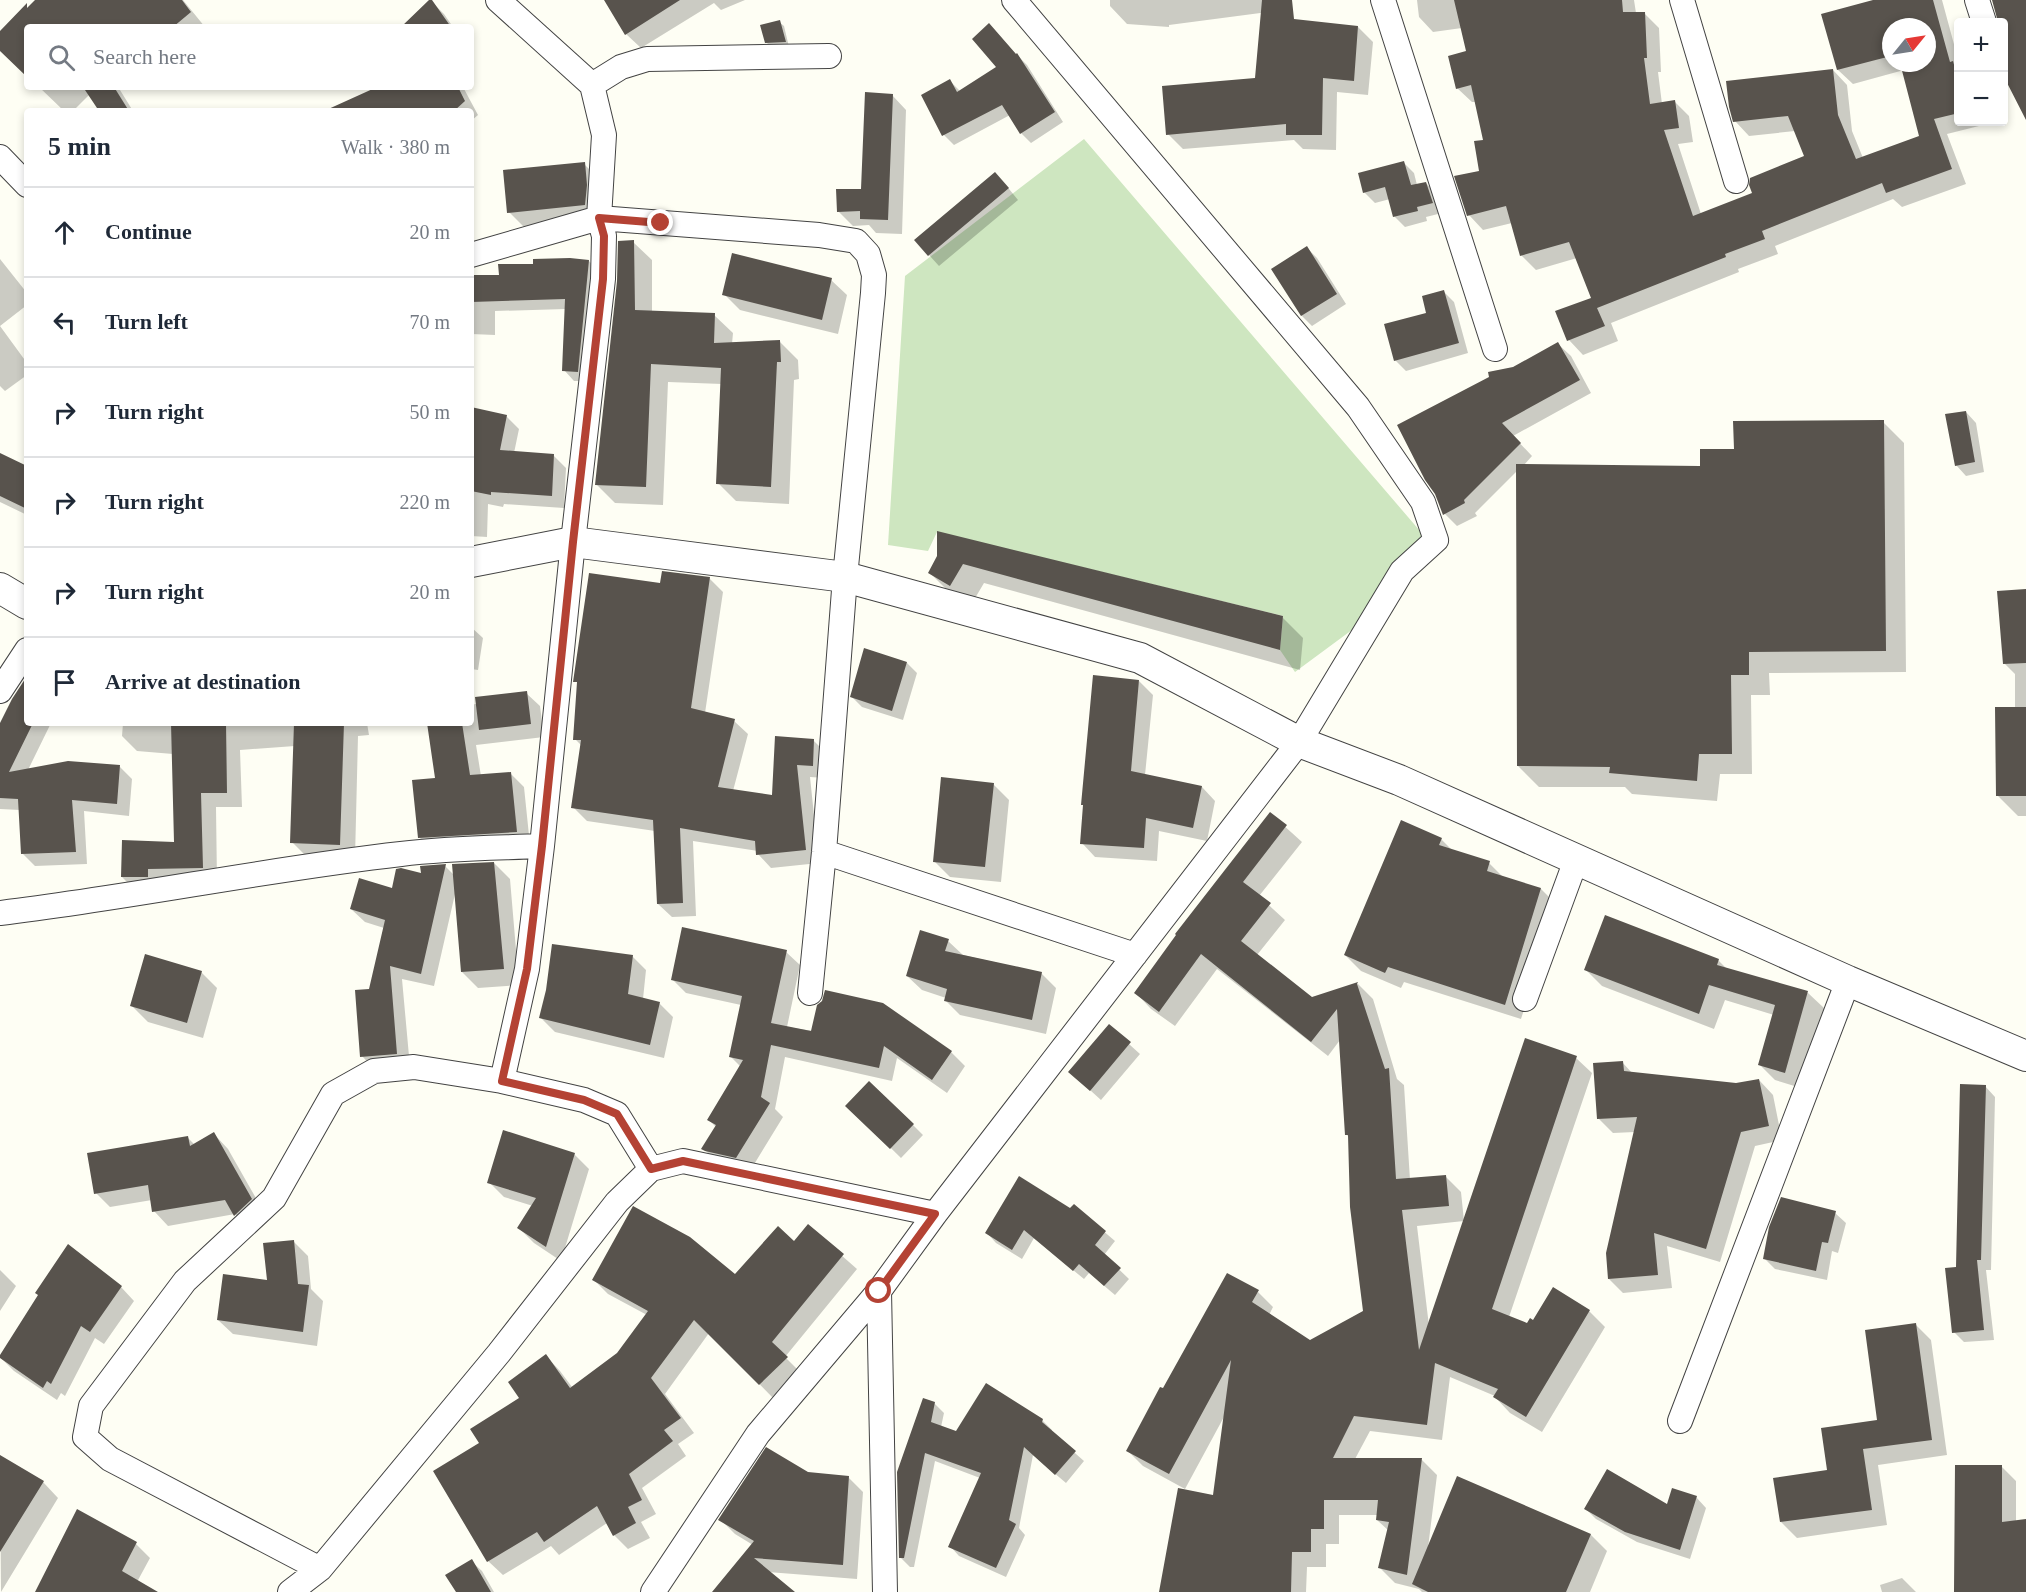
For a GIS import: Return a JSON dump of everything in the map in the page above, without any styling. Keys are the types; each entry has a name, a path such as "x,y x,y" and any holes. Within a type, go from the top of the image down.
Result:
{"street":[{"path":"498,0 592,85 604,135 599,218 604,236 603,279 542,846 527,969 502,1081"},
{"path":"652,1592 758,1434 879,1291 935,1214 1299,742 1402,570 1436,540 1423,502 1358,407 1014,0"},
{"path":"1383,0 1495,349"},
{"path":"1682,0 1736,181"},
{"path":"1977,0 1983,18"},
{"path":"592,85 621,67 647,59 829,56"},
{"path":"0,157 24,182"},
{"path":"474,254 599,218 819,235 856,242 868,254 874,275 873,293 845,577 824,852 810,993"},
{"path":"474,561 573,542 845,577 1140,658 1299,742 1399,780 1848,981 2026,1056"},
{"path":"0,588 24,602"},
{"path":"0,691 24,655"},
{"path":"0,913 62,906 187,885 402,854 542,846"},
{"path":"824,852 1135,955"},
{"path":"1525,999 1576,860"},
{"path":"1680,1421 1848,981"},
{"path":"320,1569 110,1459 84,1437 91,1406 185,1281 274,1198 333,1094 374,1071 414,1067 502,1081 584,1100 617,1114 651,1169"},
{"path":"290,1592 320,1569 499,1353 617,1202 651,1169 683,1161 935,1214"},
{"path":"879,1291 885,1592"}],"green space":[{"path":"1084,139 1426,538 1360,624 1295,672 1280,650 1283,616 937,532 928,551 888,545 905,276"}],"building":[{"path":"35,0 182,0 191,12 177,24 24,24 24,74 0,51 0,31 27,3 27,8"},
{"path":"429,0 432,0 449,24 404,24"},
{"path":"604,0 680,0 625,35"},
{"path":"1262,0 1292,0 1294,19 1358,26 1354,81 1323,78 1322,135 1286,135 1286,124 1166,135 1162,86 1255,78"},
{"path":"1454,0 1622,0 1623,12 1645,12 1647,58 1644,58 1650,104 1675,100 1679,128 1664,130 1693,216 1752,193 1749,185 1750,178 1804,156 1788,116 1733,122 1726,81 1833,69 1838,115 1856,159 1919,136 1902,72 1936,72 1936,18 1882,18 1882,58 1837,70 1821,14 1873,0 1933,0 1950,62 1953,61 1954,65 1954,114 1934,119 1952,169 1886,193 1882,183 1762,231 1765,239 1725,254 1726,257 1597,308 1605,326 1567,341 1555,311 1591,298 1569,242 1520,256 1506,206 1467,216 1454,176 1479,171 1474,141 1483,140 1471,85 1456,89 1448,56 1466,51"},
{"path":"1992,0 2026,0 2026,120 2008,85 2008,18 1997,18"},
{"path":"780,20 786,42 765,43 760,25"},
{"path":"989,23 1017,53 1055,112 1020,134 1002,105 942,136 921,95 950,79 957,92 996,67 972,39"},
{"path":"85,90 116,90 127,108 97,108"},
{"path":"370,90 460,90 465,101 457,108 331,108"},
{"path":"865,92 893,94 888,220 860,219 860,211 837,212 836,189 861,189"},
{"path":"1404,161 1411,185 1426,182 1433,203 1417,207 1418,211 1393,217 1385,187 1363,193 1358,173"},
{"path":"585,162 587,185 585,205 507,213 503,170"},
{"path":"995,172 1009,188 928,256 914,240"},
{"path":"634,240 635,310 715,313 714,343 780,340 781,362 777,362 771,487 716,484 721,368 651,364 646,487 595,485 617,281 618,241"},
{"path":"1307,246 1337,294 1301,316 1271,269"},
{"path":"732,253 832,278 822,320 722,295"},
{"path":"533,259 589,260 578,372 562,371 565,299 474,302 474,275 499,275 498,264 533,264"},
{"path":"1444,290 1459,343 1394,361 1384,324 1426,313 1422,296"},
{"path":"1558,342 1580,380 1502,423 1521,443 1464,500 1465,503 1443,515 1435,494 1425,480 1397,425 1489,377 1488,372 1513,367"},
{"path":"474,408 507,415 500,450 554,454 552,496 491,492 491,495 474,492"},
{"path":"1966,411 1975,462 1955,466 1945,414"},
{"path":"1884,420 1886,651 1749,652 1749,675 1731,675 1732,754 1699,754 1697,781 1609,773 1610,767 1517,766 1516,464 1700,466 1700,449 1734,449 1733,421"},
{"path":"0,453 24,465 24,508 0,496"},
{"path":"937,531 1283,616 1280,650 963,564 950,586 928,573 937,556"},
{"path":"662,571 710,577 691,708 735,719 718,787 772,795 775,736 814,739 813,766 797,765 806,850 756,855 755,841 680,828 683,903 657,904 653,820 571,808 581,740 573,740 577,682 573,682 589,573 660,583"},
{"path":"2026,589 2026,663 2003,664 1997,591"},
{"path":"864,648 907,662 892,711 850,697"},
{"path":"1093,675 1139,680 1131,771 1202,786 1193,828 1146,818 1144,848 1080,844 1083,805 1081,805"},
{"path":"24,681 24,726 32,726 9,772 68,761 120,765 117,804 72,800 76,852 21,854 18,799 0,798 0,723"},
{"path":"527,691 531,724 479,730 475,697"},
{"path":"1995,707 2026,707 2026,796 1996,796"},
{"path":"171,726 226,726 227,793 201,793 203,868 148,869 148,877 121,877 122,840 174,842"},
{"path":"294,726 344,726 340,845 290,843"},
{"path":"427,726 462,726 470,775 511,772 517,832 418,838 412,780 435,778"},
{"path":"941,777 994,783 985,867 933,862"},
{"path":"1270,812 1287,825 1243,882 1271,903 1241,941 1312,997 1358,982 1385,1069 1389,1068 1396,1179 1446,1175 1449,1206 1402,1210 1419,1350 1525,1038 1577,1056 1492,1309 1527,1323 1530,1318 1533,1320 1553,1287 1590,1310 1526,1417 1493,1397 1498,1389 1435,1363 1427,1425 1354,1416 1333,1458 1422,1458 1407,1575 1378,1568 1389,1522 1376,1520 1378,1500 1324,1500 1324,1529 1311,1529 1311,1552 1292,1552 1291,1592 1159,1592 1178,1488 1213,1495 1231,1360 1169,1474 1126,1451 1160,1387 1163,1388 1227,1273 1259,1290 1252,1302 1310,1340 1363,1311 1350,1207 1348,1135 1345,1135 1337,1009 1311,1042 1201,954 1159,1012 1134,993 1175,934"},
{"path":"1401,820 1442,838 1439,845 1490,861 1487,871 1541,888 1505,1005 1388,967 1385,973 1344,955"},
{"path":"494,862 504,969 461,972 452,864"},
{"path":"446,864 421,974 390,966 397,1054 360,1057 355,990 369,989 385,920 350,909 359,878 392,888 396,869 421,873 420,866"},
{"path":"1605,915 1719,959 1717,965 1808,991 1785,1073 1758,1065 1775,1005 1709,985 1699,1014 1584,970"},
{"path":"682,927 787,950 771,1023 811,1031 817,1005 822,1001 825,990 883,1003 952,1051 932,1080 884,1046 879,1068 771,1045 761,1097 770,1103 736,1158 705,1151 701,1149 716,1125 707,1120 743,1060 729,1057 742,996 671,980"},
{"path":"920,930 949,939 945,951 1042,972 1032,1020 944,1001 947,989 906,976"},
{"path":"552,944 633,955 628,994 660,1002 650,1045 539,1018 546,990"},
{"path":"145,954 202,971 187,1023 130,1006"},
{"path":"1109,1024 1131,1042 1090,1091 1068,1072"},
{"path":"1623,1061 1624,1071 1736,1083 1759,1079 1769,1126 1741,1132 1706,1249 1654,1233 1658,1275 1608,1279 1606,1253 1637,1117 1597,1119 1593,1063"},
{"path":"869,1081 914,1124 890,1149 845,1106"},
{"path":"1960,1084 1986,1085 1981,1260 1977,1260 1984,1330 1952,1333 1945,1268 1956,1267"},
{"path":"503,1130 575,1153 546,1247 517,1228 536,1198 487,1183"},
{"path":"214,1132 252,1199 234,1216 225,1200 152,1212 148,1185 94,1194 87,1153 188,1136 190,1146"},
{"path":"1019,1176 1070,1208 1074,1204 1106,1231 1095,1245 1121,1268 1104,1286 1079,1264 1073,1271 1024,1230 1012,1250 985,1233"},
{"path":"1781,1197 1836,1211 1828,1243 1822,1242 1816,1271 1763,1259 1769,1227"},
{"path":"633,1206 690,1237 735,1274 778,1226 794,1241 808,1224 844,1254 772,1342 788,1357 759,1385 694,1320 651,1378 681,1418 664,1430 673,1441 629,1474 642,1500 628,1507 636,1523 613,1536 597,1506 544,1542 537,1532 487,1562 433,1471 479,1443 470,1429 519,1398 508,1382 546,1354 570,1388 617,1353 648,1311 592,1280"},
{"path":"294,1240 298,1284 309,1285 303,1332 217,1320 223,1274 267,1280 263,1243"},
{"path":"68,1244 122,1286 90,1332 81,1326 51,1384 47,1381 43,1388 0,1358 0,1355 38,1295 35,1293"},
{"path":"1916,1323 1932,1440 1863,1449 1872,1510 1780,1522 1773,1478 1827,1470 1821,1428 1877,1420 1865,1330"},
{"path":"986,1383 1043,1419 1042,1422 1076,1451 1055,1475 1024,1447 1009,1520 1016,1524 996,1568 948,1547 981,1473 925,1453 904,1558 899,1558 897,1472 923,1398 935,1402 931,1422 956,1431"},
{"path":"766,1447 808,1472 849,1476 843,1565 754,1558 795,1592 712,1592 754,1541 718,1520"},
{"path":"0,1455 44,1481 0,1552"},
{"path":"1955,1465 2002,1465 2002,1522 2026,1519 2026,1592 1954,1592"},
{"path":"1607,1469 1667,1504 1672,1488 1697,1496 1680,1550 1625,1532 1584,1509"},
{"path":"1457,1476 1591,1534 1566,1592 1428,1592 1412,1584"},
{"path":"77,1509 137,1542 122,1571 158,1592 35,1592"},
{"path":"472,1559 491,1592 456,1592 445,1575"}],"route":[{"path":"661,223 599,218 604,236 603,279 542,846 527,969 502,1081 584,1100 617,1114 651,1169 683,1161 935,1214 879,1291"}]}
